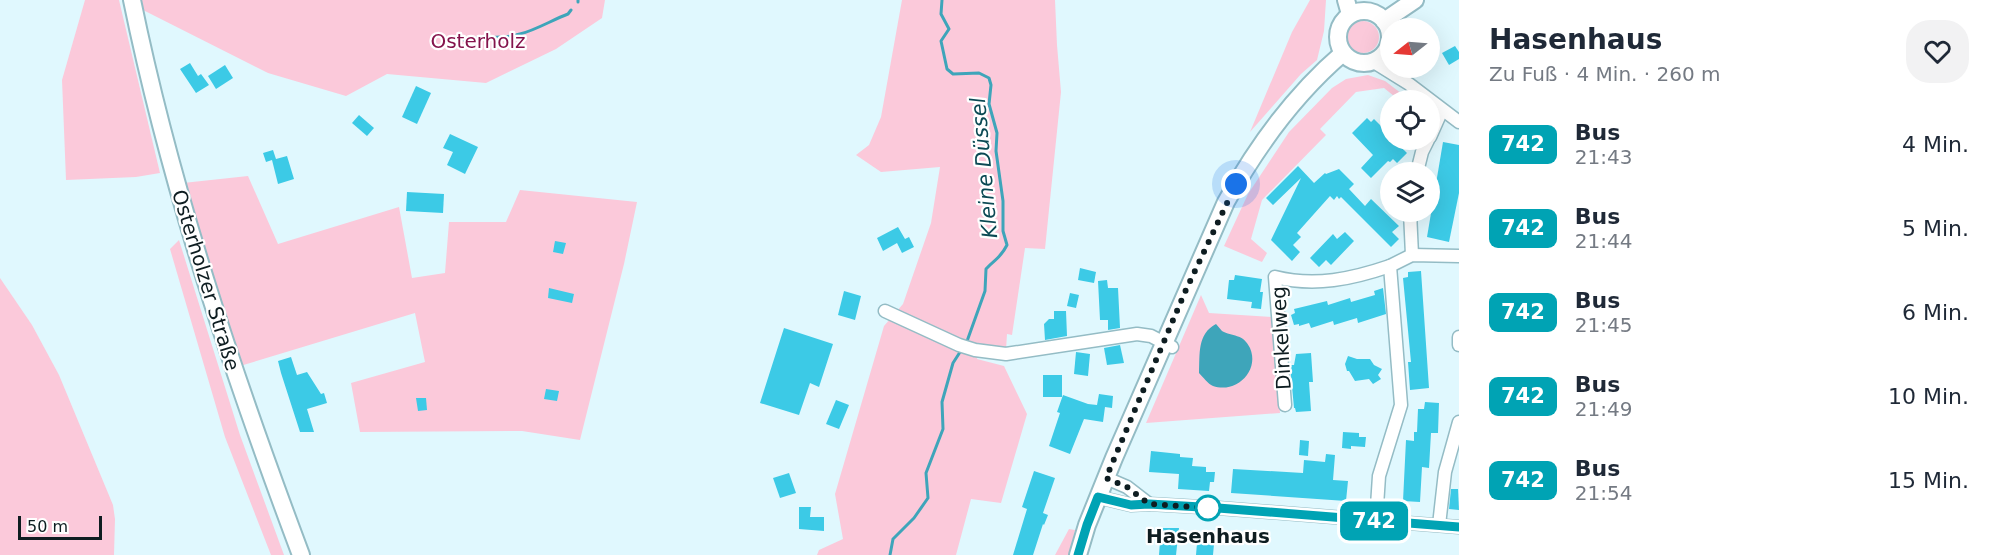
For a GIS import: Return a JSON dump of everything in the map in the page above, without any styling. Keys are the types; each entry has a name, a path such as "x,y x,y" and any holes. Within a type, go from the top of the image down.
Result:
{"main road":[{"name":"Osterholzer Straße","path":"132,0 173,174 214,311 256,436 301,555"},
{"path":"1388,18 1415,0"},
{"path":"1380,18 1369,11 1348,7 1338,33 1338,40 1344,53 1356,61 1372,61 1380,56"},
{"path":"1078,555 1098,497 1168,346 1226,202 1246,167 1288,109 1344,53"}],"street":[{"path":"1372,61 1409,84 1459,122"},
{"path":"1405,78 1409,84"},
{"path":"1440,114 1442,110"},
{"path":"1410,222 1412,255"},
{"name":"Dinkelweg","path":"1285,405 1275,277 1306,282 1339,281 1390,266 1412,255 1459,256"},
{"path":"1376,521 1379,476 1401,405 1390,266"},
{"path":"885,311 959,345 975,350 1006,354 1137,334 1151,336 1168,346"},
{"path":"1459,337 1459,345"},
{"path":"1439,525 1444,472 1459,422"},
{"path":"1106,478 1127,487 1149,504"},
{"path":"1098,497 1131,505 1149,504 1459,527"}],"green space":[{"path":"85,0 119,0 160,173 136,177 66,180 62,80"},
{"name":"Osterholz","path":"141,0 605,0 602,18 556,49 486,83 387,74 346,96 268,73 143,10"},
{"path":"902,0 1055,0 1061,92 1045,249 1025,248 1012,335 1007,334 1006,350 980,348 977,359 1004,366 1027,414 1001,503 971,499 956,555 817,555 819,550 843,539 835,494 884,326 903,304 931,223 940,167 881,172 856,155 869,145 881,117"},
{"path":"1310,0 1326,0 1324,31 1317,60 1301,74 1250,132 1292,32"},
{"path":"1363,21 1374,26 1379,37 1374,48 1363,53 1352,48 1347,37 1352,26"},
{"path":"1368,75 1385,81 1397,90 1384,88 1356,92 1320,129 1326,135 1262,200 1251,239 1267,253 1262,262 1224,246 1248,194 1289,132 1332,88 1346,79"},
{"path":"248,176 278,244 399,207 412,278 445,273 449,222 506,222 520,190 637,202 580,440 522,431 360,432 351,383 425,362 415,313 240,366 183,183"},
{"path":"179,240 240,435 284,555 271,555 225,437 170,249"},
{"path":"0,278 32,325 59,375 113,505 114,555 0,555"},
{"path":"1201,295 1209,313 1273,317 1280,413 1146,423"},
{"path":"1069,529 1075,530 1069,555 1055,555"}],"water":[{"path":"1216,324 1222,331 1244,340 1250,348 1252,357 1252,365 1244,379 1230,387 1213,386 1199,373 1201,345 1205,333"}],"building":[{"path":"1455,46 1459,52 1459,59 1449,65 1442,53"},
{"path":"190,63 198,76 201,74 209,85 196,93 180,69"},
{"path":"225,65 233,78 216,89 208,76"},
{"path":"416,86 431,93 417,124 402,117"},
{"path":"359,115 374,128 367,136 352,123"},
{"path":"1367,118 1371,122 1374,119 1380,125 1380,150 1404,150 1407,153 1398,162 1393,159 1390,162 1380,162 1380,169 1371,178 1361,168 1373,155 1352,133"},
{"path":"450,134 478,147 465,174 447,165 453,152 443,148"},
{"path":"1443,142 1459,145 1459,193 1449,242 1427,237 1430,222 1440,222 1440,162"},
{"path":"273,150 276,159 287,156 294,179 278,184 272,160 266,162 263,153"},
{"path":"1298,166 1314,183 1325,173 1339,169 1354,184 1349,189 1365,206 1371,199 1380,208 1380,222 1395,222 1399,226 1392,232 1399,239 1391,247 1341,197 1339,199 1337,196 1334,200 1330,196 1297,233 1301,237 1293,245 1300,252 1292,261 1271,240 1301,178 1273,205 1266,198"},
{"path":"407,192 444,194 443,213 406,211"},
{"path":"898,227 905,239 909,237 914,247 902,253 897,243 883,251 877,238"},
{"path":"1345,232 1354,241 1331,265 1326,260 1319,267 1310,258 1333,234 1337,239"},
{"path":"555,241 566,243 563,254 553,252"},
{"path":"1080,268 1096,272 1094,283 1078,280"},
{"path":"1421,271 1429,388 1410,390 1408,362 1411,362 1403,278 1408,277 1408,272"},
{"path":"1235,275 1262,279 1261,309 1251,308 1252,302 1227,299 1229,280 1234,280"},
{"path":"1107,280 1108,288 1118,288 1120,328 1108,330 1108,320 1100,320 1098,281"},
{"path":"549,288 574,294 572,303 548,298"},
{"path":"1383,288 1386,314 1358,323 1357,318 1334,325 1333,321 1311,328 1309,323 1294,325 1291,315 1295,313 1294,309 1327,301 1328,305 1350,298 1351,302 1375,295 1374,291"},
{"path":"844,291 861,296 855,320 838,315"},
{"path":"1070,293 1079,295 1076,308 1067,306"},
{"path":"1054,311 1066,311 1067,336 1045,340 1044,324 1049,319 1054,319"},
{"path":"784,328 833,344 819,387 810,383 799,415 760,403"},
{"path":"1120,345 1124,363 1107,365 1104,348"},
{"path":"1076,352 1090,354 1088,376 1074,374"},
{"path":"1311,353 1313,382 1309,382 1311,411 1296,412 1290,365 1294,365 1296,354"},
{"path":"1348,356 1370,359 1374,365 1382,369 1378,375 1381,379 1373,384 1369,379 1355,381 1347,371 1345,364"},
{"path":"291,357 297,375 307,372 321,394 324,393 327,403 307,409 314,432 300,432 281,373 278,361"},
{"path":"1043,375 1062,375 1062,397 1043,397"},
{"path":"546,389 559,391 557,401 544,399"},
{"path":"1099,394 1113,396 1112,408 1105,407 1103,422 1084,419 1070,454 1049,446 1060,413 1057,412 1063,395 1097,405"},
{"path":"416,398 426,398 427,410 418,411"},
{"path":"836,400 849,405 839,429 826,424"},
{"path":"1425,402 1439,403 1438,433 1431,433 1429,468 1422,467 1420,502 1403,501 1406,440 1414,441 1414,432 1417,432 1418,409 1424,409"},
{"path":"1343,432 1359,433 1359,437 1366,437 1365,447 1342,448"},
{"path":"1300,440 1309,441 1308,456 1299,455"},
{"path":"1151,451 1180,454 1180,457 1193,458 1192,466 1206,467 1206,472 1215,472 1214,482 1210,482 1209,491 1178,489 1179,474 1149,472"},
{"path":"1326,454 1335,455 1333,480 1348,481 1346,501 1231,493 1233,469 1303,473 1304,460 1325,462"},
{"path":"1034,471 1055,478 1043,513 1048,515 1033,555 1013,555 1027,509 1022,507"},
{"path":"789,473 796,493 780,498 773,478"},
{"path":"1451,489 1458,489 1459,510 1449,509"},
{"path":"799,507 811,507 810,517 824,517 824,531 799,529"},
{"path":"1161,528 1179,528 1176,555 1159,555"},
{"path":"1197,543 1214,544 1213,555 1196,555"}],"waterway":[{"name":"Kleine Düssel","path":"942,0 941,14 949,29 941,41 947,69 953,74 979,73 989,78 991,85 989,104 997,133 996,151 1003,201 1003,231 1007,245 1000,256 986,269 985,291 966,344"},
{"path":"464,40 520,34 568,14 571,10"},
{"name":"Kleine Düssel","path":"890,555 893,539 914,518 928,498 926,473 943,429 942,402 953,363 962,349"}],"bus line":[{"name":"742","path":"1078,555 1098,497 1131,505 1218,508 1459,527"}],"place":[{"name":"Hasenhaus","path":"1208,508"}],"route":[{"path":"1208,508 1149,504 1127,487 1106,478 1185,292 1236,184"}]}
